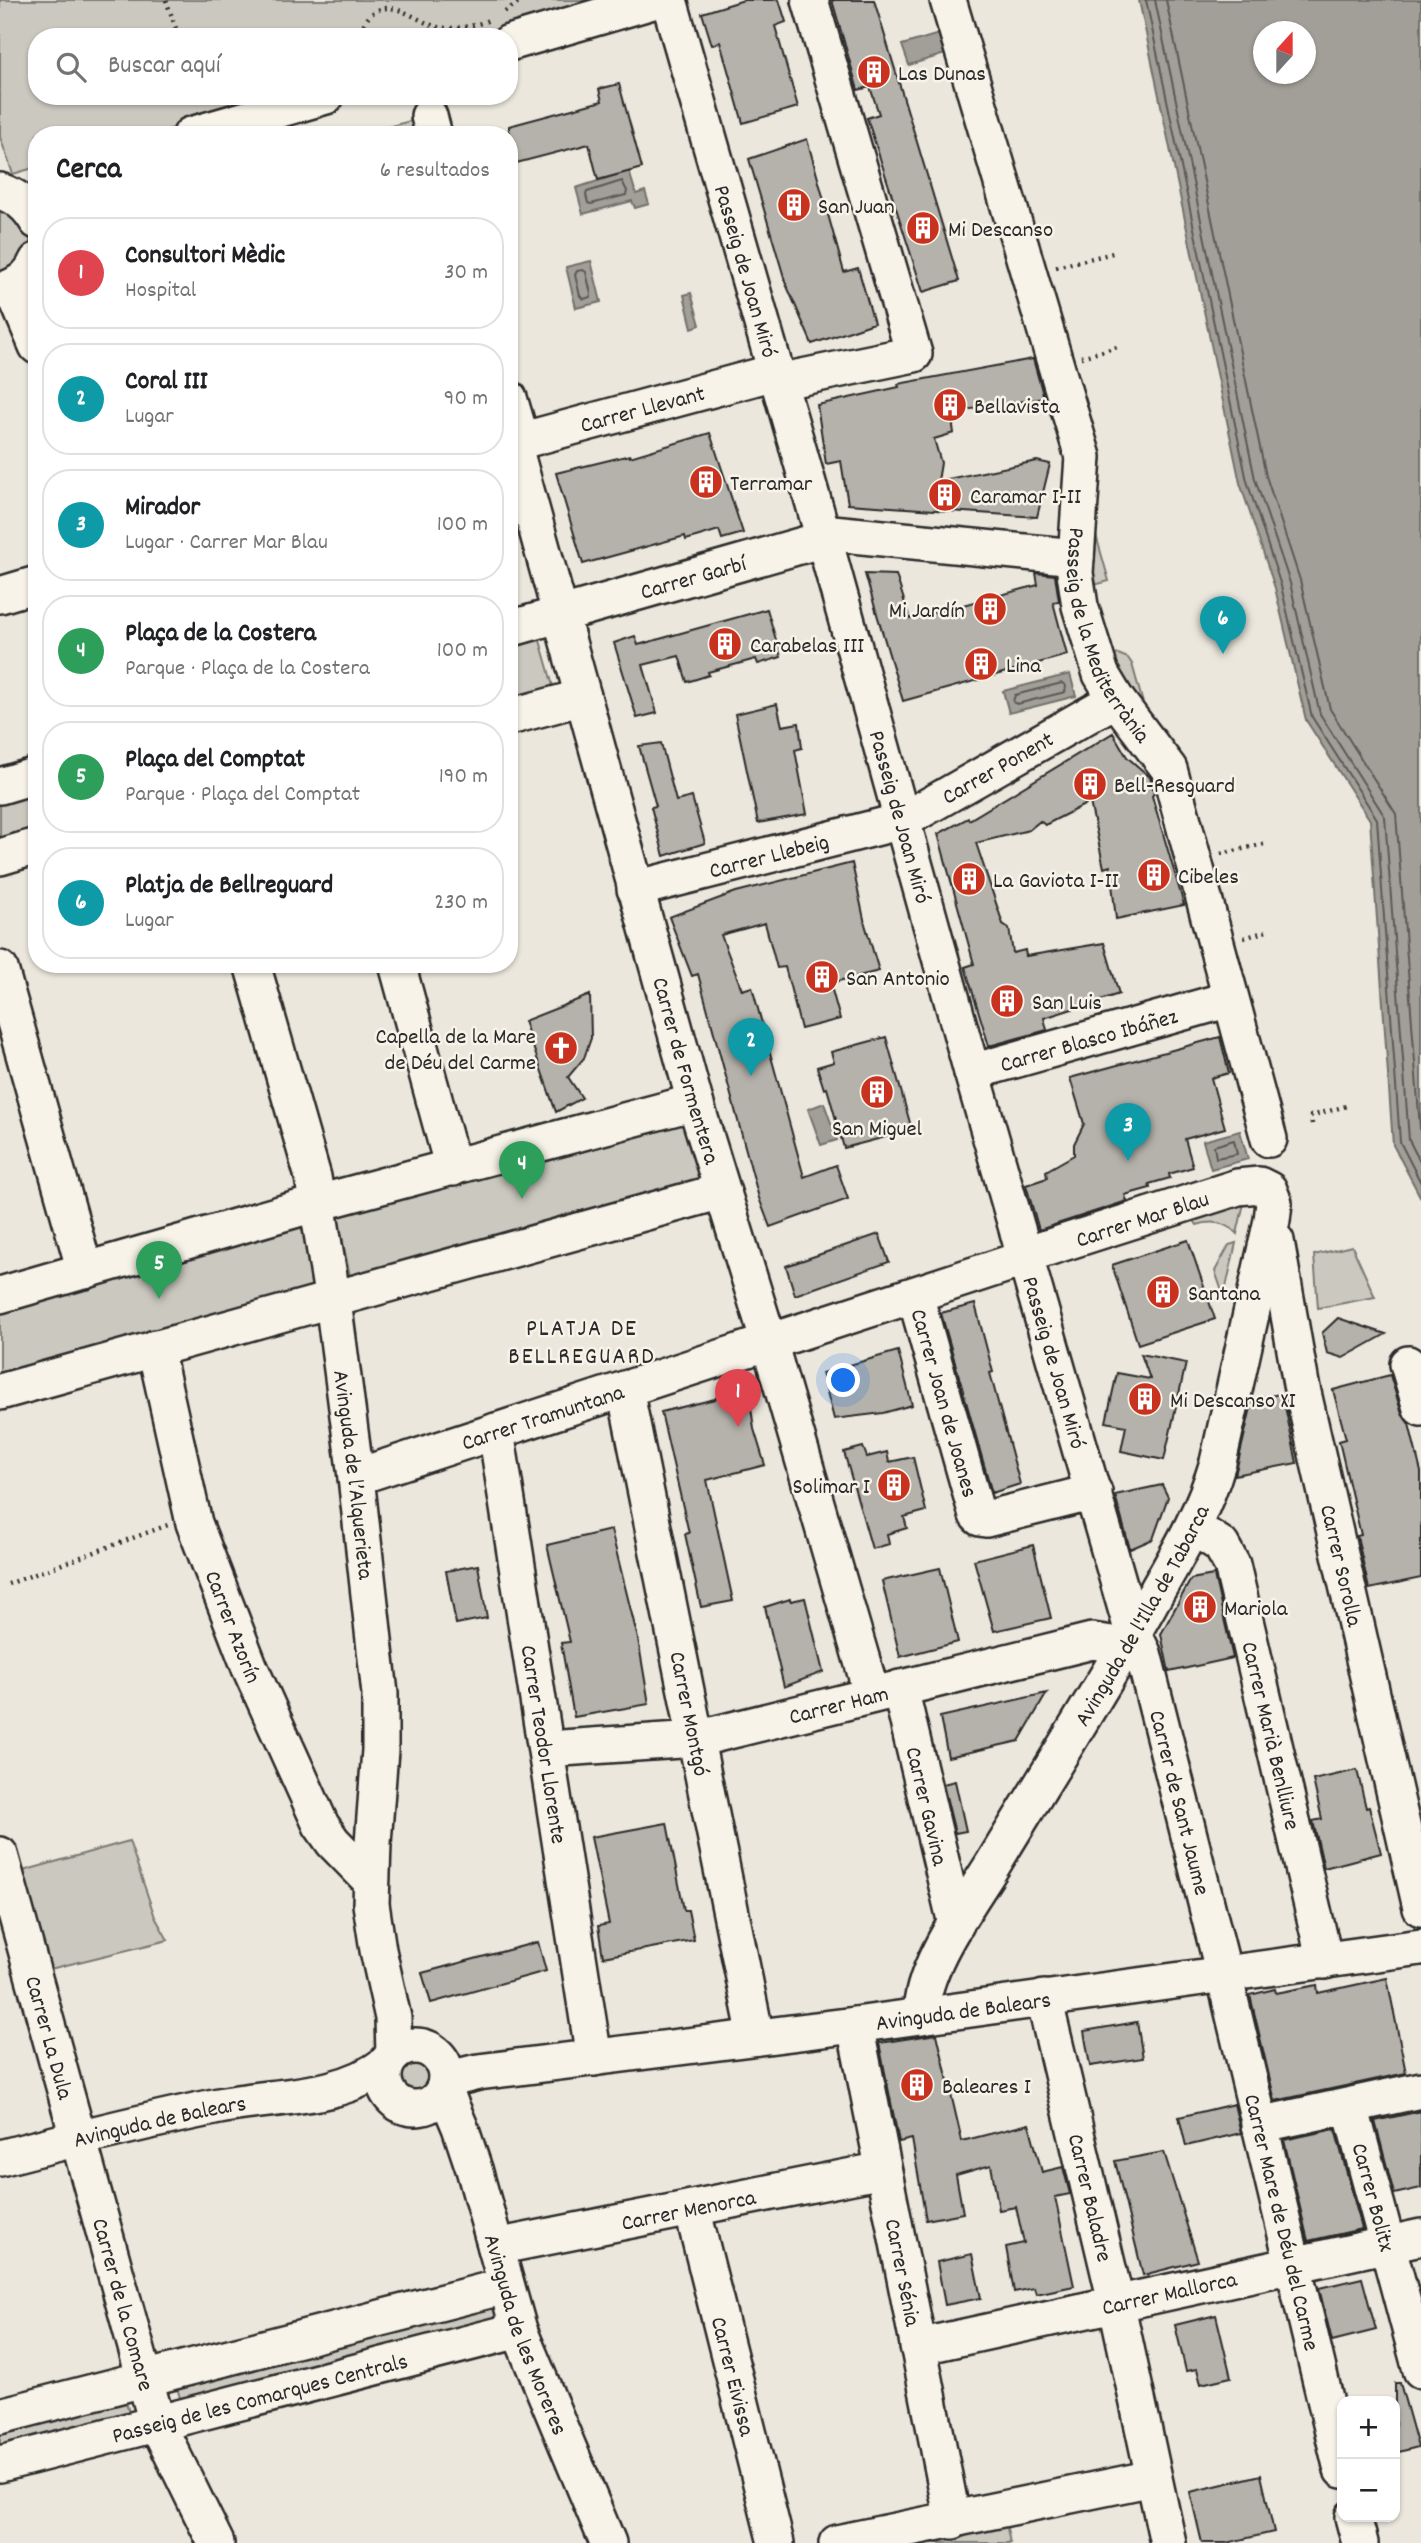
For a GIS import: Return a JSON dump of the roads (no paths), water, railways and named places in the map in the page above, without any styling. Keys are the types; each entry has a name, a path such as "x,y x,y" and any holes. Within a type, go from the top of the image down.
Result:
{"street":[{"path":"518,40 656,0"},
{"name":"Passeig de Joan Miró","path":"669,0 823,536 972,1072 1094,1492 1129,1639"},
{"name":"Carrer Llevant","path":"518,442 777,377 914,354 810,0"},
{"name":"Passeig de la Mediterrània","path":"948,0 1083,457 1076,589 1095,657 1104,707 1169,769 1218,1002 1269,1139"},
{"path":"222,126 295,105"},
{"path":"28,273 24,279 6,289 28,329"},
{"name":"Carrer de Formentera","path":"518,454 695,1102 769,1342 886,1692"},
{"path":"823,536 1076,557"},
{"name":"Carrer Garbí","path":"518,626 823,536"},
{"path":"0,595 28,587"},
{"path":"518,715 583,697"},
{"name":"Carrer Ponent","path":"902,821 1104,707"},
{"path":"0,786 28,778"},
{"name":"Carrer Llebeig","path":"635,889 902,821"},
{"path":"0,857 28,849"},
{"path":"0,969 85,1271"},
{"name":"Avinguda de l’Alquerieta","path":"255,973 309,1161 333,1301 380,1694 380,1750 371,1904 378,1950 389,1992 419,2075"},
{"path":"399,973 453,1167"},
{"name":"Carrer Blasco Ibáñez","path":"972,1072 1218,1002"},
{"path":"0,1295 318,1203 695,1102"},
{"name":"Carrer Mar Blau","path":"769,1342 1238,1187 1259,1185"},
{"name":"Avinguda de l'Illa de Tabarca","path":"921,2016 921,2002 927,1978 956,1924 1129,1639 1193,1527 1212,1483 1272,1220 1274,1203 1271,1194 1259,1185"},
{"path":"0,1392 722,1191"},
{"name":"Carrer Sorolla","path":"1272,1220 1301,1384 1421,1908"},
{"name":"Carrer Joan de Joanes","path":"915,1295 977,1515 986,1518 1094,1492"},
{"name":"Carrer Tramuntana","path":"356,1477 769,1342"},
{"name":"Carrer Azorín","path":"155,1349 192,1516 255,1680 321,1825 340,1850 371,1881"},
{"path":"1408,1364 1421,1408"},
{"name":"Carrer Montgó","path":"625,1389 757,2037"},
{"name":"Carrer Teodor Llorente","path":"496,1431 594,2058"},
{"name":"Carrer Marià Benlliure","path":"1193,1527 1221,1545 1232,1565 1325,1961"},
{"name":"Carrer Ham","path":"547,1749 696,1739 1092,1641 1129,1639"},
{"name":"Carrer de Sant Jaume","path":"1129,1639 1143,1653 1224,1974"},
{"name":"Carrer Gavina","path":"886,1692 956,1924"},
{"name":"Carrer La Dula","path":"0,1855 7,1905 78,2138"},
{"name":"Avinguda de Balears","path":"0,2158 235,2103 323,2091 367,2093 419,2075 502,2069 855,2025 1421,1947"},
{"name":"Carrer Mare de Déu del Carme","path":"1224,1974 1339,2459"},
{"name":"Carrer Baladre","path":"1044,1998 1168,2543"},
{"name":"Carrer Sénia","path":"855,2025 953,2521"},
{"name":"Avinguda de les Moreres","path":"419,2075 460,2127 519,2330 596,2527 608,2543"},
{"path":"1259,2125 1421,2090"},
{"name":"Carrer Bolitx","path":"1350,2106 1421,2370"},
{"name":"Carrer de la Comare","path":"78,2138 157,2423 216,2543"},
{"name":"Carrer Menorca","path":"496,2247 883,2170"},
{"name":"Carrer Eivissa","path":"692,2208 776,2543"},
{"name":"Carrer Mallorca","path":"918,2347 1116,2306 1421,2237"},
{"name":"Passeig de les Comarques Centrals","path":"0,2416 505,2286"},
{"name":"Passeig de les Comarques Centrals","path":"0,2464 519,2330"},
{"path":"837,2543 1153,2478"}],"water":[{"path":"1139,0 1421,0 1421,1198 1393,1145 1370,820 1306,720 1275,588 1240,483"},
{"path":"939,34 945,54 909,65 902,45"},
{"path":"629,171 636,194 645,191 649,204 635,208 632,201 583,214 576,188"},
{"path":"591,261 601,302 576,308 566,267"},
{"path":"691,293 700,325 692,328 684,295"},
{"path":"1070,674 1076,696 1009,713 1003,691"},
{"path":"824,1103 837,1140 821,1145 808,1109"},
{"path":"1240,1131 1248,1159 1211,1169 1203,1141"}],"place":[{"name":"Las Dunas","path":"874,72"},
{"name":"San Juan","path":"794,205"},
{"name":"Mi Descanso","path":"923,228"},
{"name":"Bellavista","path":"950,405"},
{"name":"Terramar","path":"706,482"},
{"name":"Caramar I-II","path":"945,495"},
{"name":"Mi Jardín","path":"990,609"},
{"name":"Carabelas III","path":"725,644"},
{"name":"Platja de Bellreguard","path":"1223,654"},
{"name":"Lina","path":"981,664"},
{"name":"Bell-Resguard","path":"1090,784"},
{"name":"Cibeles","path":"1154,875"},
{"name":"La Gaviota I-II","path":"969,879"},
{"name":"San Antonio","path":"822,977"},
{"name":"San Luis","path":"1007,1001"},
{"name":"Capella de la Mare de Déu del Carme","path":"561,1048"},
{"name":"Coral III","path":"751,1076"},
{"name":"San Miguel","path":"877,1092"},
{"name":"Mirador","path":"1128,1161"},
{"name":"Plaça de la Costera","path":"522,1199"},
{"name":"Santana","path":"1163,1292"},
{"name":"Plaça del Comptat","path":"159,1299"},
{"name":"Mi Descanso XI","path":"1145,1399"},
{"name":"Consultori Mèdic","path":"738,1427"},
{"name":"Solimar I","path":"894,1485"},
{"name":"Mariola","path":"1200,1607"},
{"name":"Baleares I","path":"917,2085"}],"district":[{"name":"PLATJA DE BELLREGUARD","path":"582,1341"}]}
